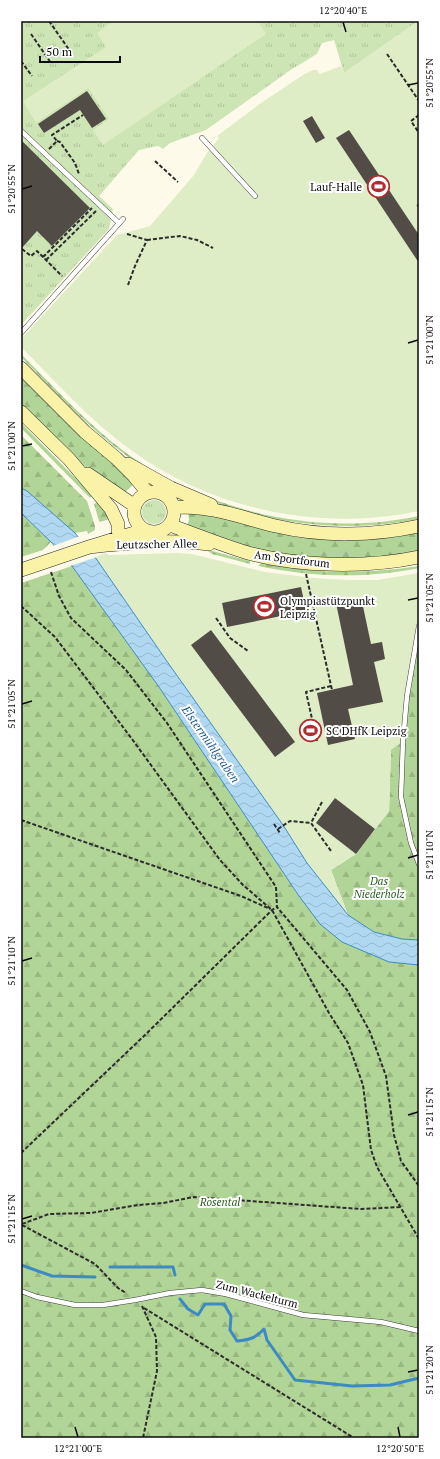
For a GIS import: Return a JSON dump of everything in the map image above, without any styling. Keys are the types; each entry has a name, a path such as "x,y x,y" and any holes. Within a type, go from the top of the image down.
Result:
{"main road":[{"path":"21,368 85,432 116,458 148,493"},
{"path":"21,412 69,460 111,509 118,524 118,531"},
{"path":"116,458 171,488 240,516"},
{"path":"69,460 135,513 140,527 144,530 155,533 161,532 170,525 175,513 174,507 167,496 155,492 148,493 140,498 135,513"},
{"path":"174,507 200,508 240,516 277,526 315,532 358,533 419,526"},
{"name":"Leutzscher Allee","path":"89,547 118,531 135,513"},
{"name":"Am Sportforum","path":"170,525 248,553 304,562 352,564 387,562 419,557"},
{"name":"Leutzscher Allee","path":"21,570 144,530"},
{"name":"Leutzscher Allee","path":"89,547 117,544 196,543 248,553"}],"lane":[{"path":"21,131 119,223"},
{"path":"202,138 255,196"},
{"path":"21,333 123,219"},
{"path":"419,626 407,696 403,741 401,797 411,844 419,864"},
{"name":"Zum Wackelturm","path":"21,1291 37,1298 75,1305 103,1305 170,1293 202,1290 226,1294 303,1315 382,1322 419,1331"}],"path":[{"path":"49,21 70,51"},
{"path":"30,34 51,63"},
{"path":"387,54 419,101"},
{"path":"21,61 32,76"},
{"path":"43,257 92,208 75,163 60,142 57,142 52,135 83,115"},
{"path":"419,115 411,121 419,133"},
{"path":"44,154 57,142"},
{"path":"155,162 178,182"},
{"path":"46,260 101,206"},
{"path":"127,234 147,240 180,236 197,240 213,248"},
{"path":"128,285 147,240"},
{"path":"22,249 31,256 36,251 68,281"},
{"path":"47,561 59,596 71,618 126,670 167,723 276,886 277,907 347,990 370,1032 386,1076 394,1135 401,1161 419,1186"},
{"path":"304,562 332,690"},
{"path":"21,606 55,637 132,739 220,860 243,885 272,910 329,1013 348,1043 363,1085 371,1150 377,1167 419,1239"},
{"path":"216,618 230,638 248,651"},
{"path":"317,741 306,692 331,686"},
{"path":"311,823 322,802"},
{"path":"21,820 241,896 272,910"},
{"path":"278,829 290,821 311,823 331,851"},
{"path":"274,824 280,833"},
{"path":"21,1153 145,1035 272,910 277,907"},
{"path":"21,1224 49,1214 91,1213 194,1197 360,1209 401,1207"},
{"path":"21,1224 95,1264 118,1288 135,1300 143,1308 354,1438"},
{"path":"143,1308 156,1337 157,1371 143,1438"}],"green space":[{"path":"21,21 419,21 419,24 417,22 344,73 334,40 322,43 317,54 289,71 206,130 170,143 163,149 158,146 139,150 99,196 113,209 109,229 21,325"},
{"path":"114,21 258,21 266,34 103,145 93,130 109,119 88,88 36,123 23,101 106,47 97,33"},
{"path":"417,22 419,24 419,511 382,517 344,519 306,517 269,511 232,501 196,488 163,471 116,439 87,414 21,347 21,339 117,235 150,226 194,175 207,153 219,138 217,136 261,103 303,75 313,70 317,70 320,74 341,66 344,73"},
{"path":"21,354 73,406 114,444 161,475 195,492 231,505 268,515 305,521 343,523 381,522 419,516 419,519 381,524 343,526 305,523 267,517 229,507 193,494 159,476 127,456 99,434 21,357"},
{"path":"21,375 135,483 123,494 87,468 66,450 21,406"},
{"path":"21,423 92,495 90,498 21,428"},
{"path":"21,435 87,501 95,530 88,534 87,531 75,533 21,488"},
{"path":"154,500 159,501 165,507 165,517 159,523 154,524 149,523 143,517 142,512 143,507 149,501"},
{"path":"98,502 102,505 110,519 99,521 94,504"},
{"path":"188,511 200,511 267,530 419,531 419,553 372,559 299,557 263,551 186,528 189,520"},
{"path":"21,513 51,542 43,550 21,557"},
{"path":"205,549 250,561 250,564 212,554"},
{"name":"SC DHfK Leipzig","path":"106,553 109,555 192,554 265,572 314,578 377,580 419,573 419,626 403,741 391,750 389,811 356,854 331,870 348,915 307,863 283,825 95,557"},
{"path":"261,563 281,567 340,572 399,569 419,566 419,568 379,574 338,575 278,570 258,566"},
{"name":"Rosental","path":"72,566 159,687 299,896 342,942 389,962 419,965 419,1438 21,1438 21,583"},
{"name":"Das Niederholz","path":"419,626 419,940 402,939 374,932 348,915 331,870 356,854 389,811 391,750 407,696"}],"water":[{"name":"Elstermühlgraben","path":"21,488 27,491 75,533 95,557 283,825 307,863 348,915 374,932 402,939 419,940 419,965 389,962 342,942 320,924 299,896 159,687 72,566 51,542 21,513"}],"pier":[{"path":"80,536 97,557 70,566 53,546"}],"building":[{"path":"87,91 106,119 92,128 80,110 44,133 38,124"},
{"path":"312,116 325,138 316,143 303,121"},
{"name":"Lauf-Halle","path":"349,130 419,235 419,263 336,138"},
{"path":"21,140 90,208 52,246 37,231 21,249"},
{"name":"Olympiastützpunkt Leipzig","path":"301,587 306,611 227,627 222,603"},
{"path":"361,597 371,644 382,642 385,659 374,662 383,702 348,709 355,739 328,745 317,693 353,685 336,603"},
{"path":"211,630 295,742 275,757 191,645"},
{"path":"335,798 375,829 356,854 316,823"}],"waterway":[{"path":"21,1265 52,1276 95,1277"},
{"path":"110,1267 173,1267 175,1275"},
{"path":"180,1299 188,1309 198,1315 205,1304 224,1304 231,1316 230,1330 237,1341 252,1338 264,1329 267,1340 295,1380 352,1386 390,1385 419,1378"}],"place":[{"name":"Lauf-Halle","path":"378,187"},
{"name":"Olympiastützpunkt Leipzig","path":"264,607"},
{"name":"SC DHfK Leipzig","path":"311,731"}]}
